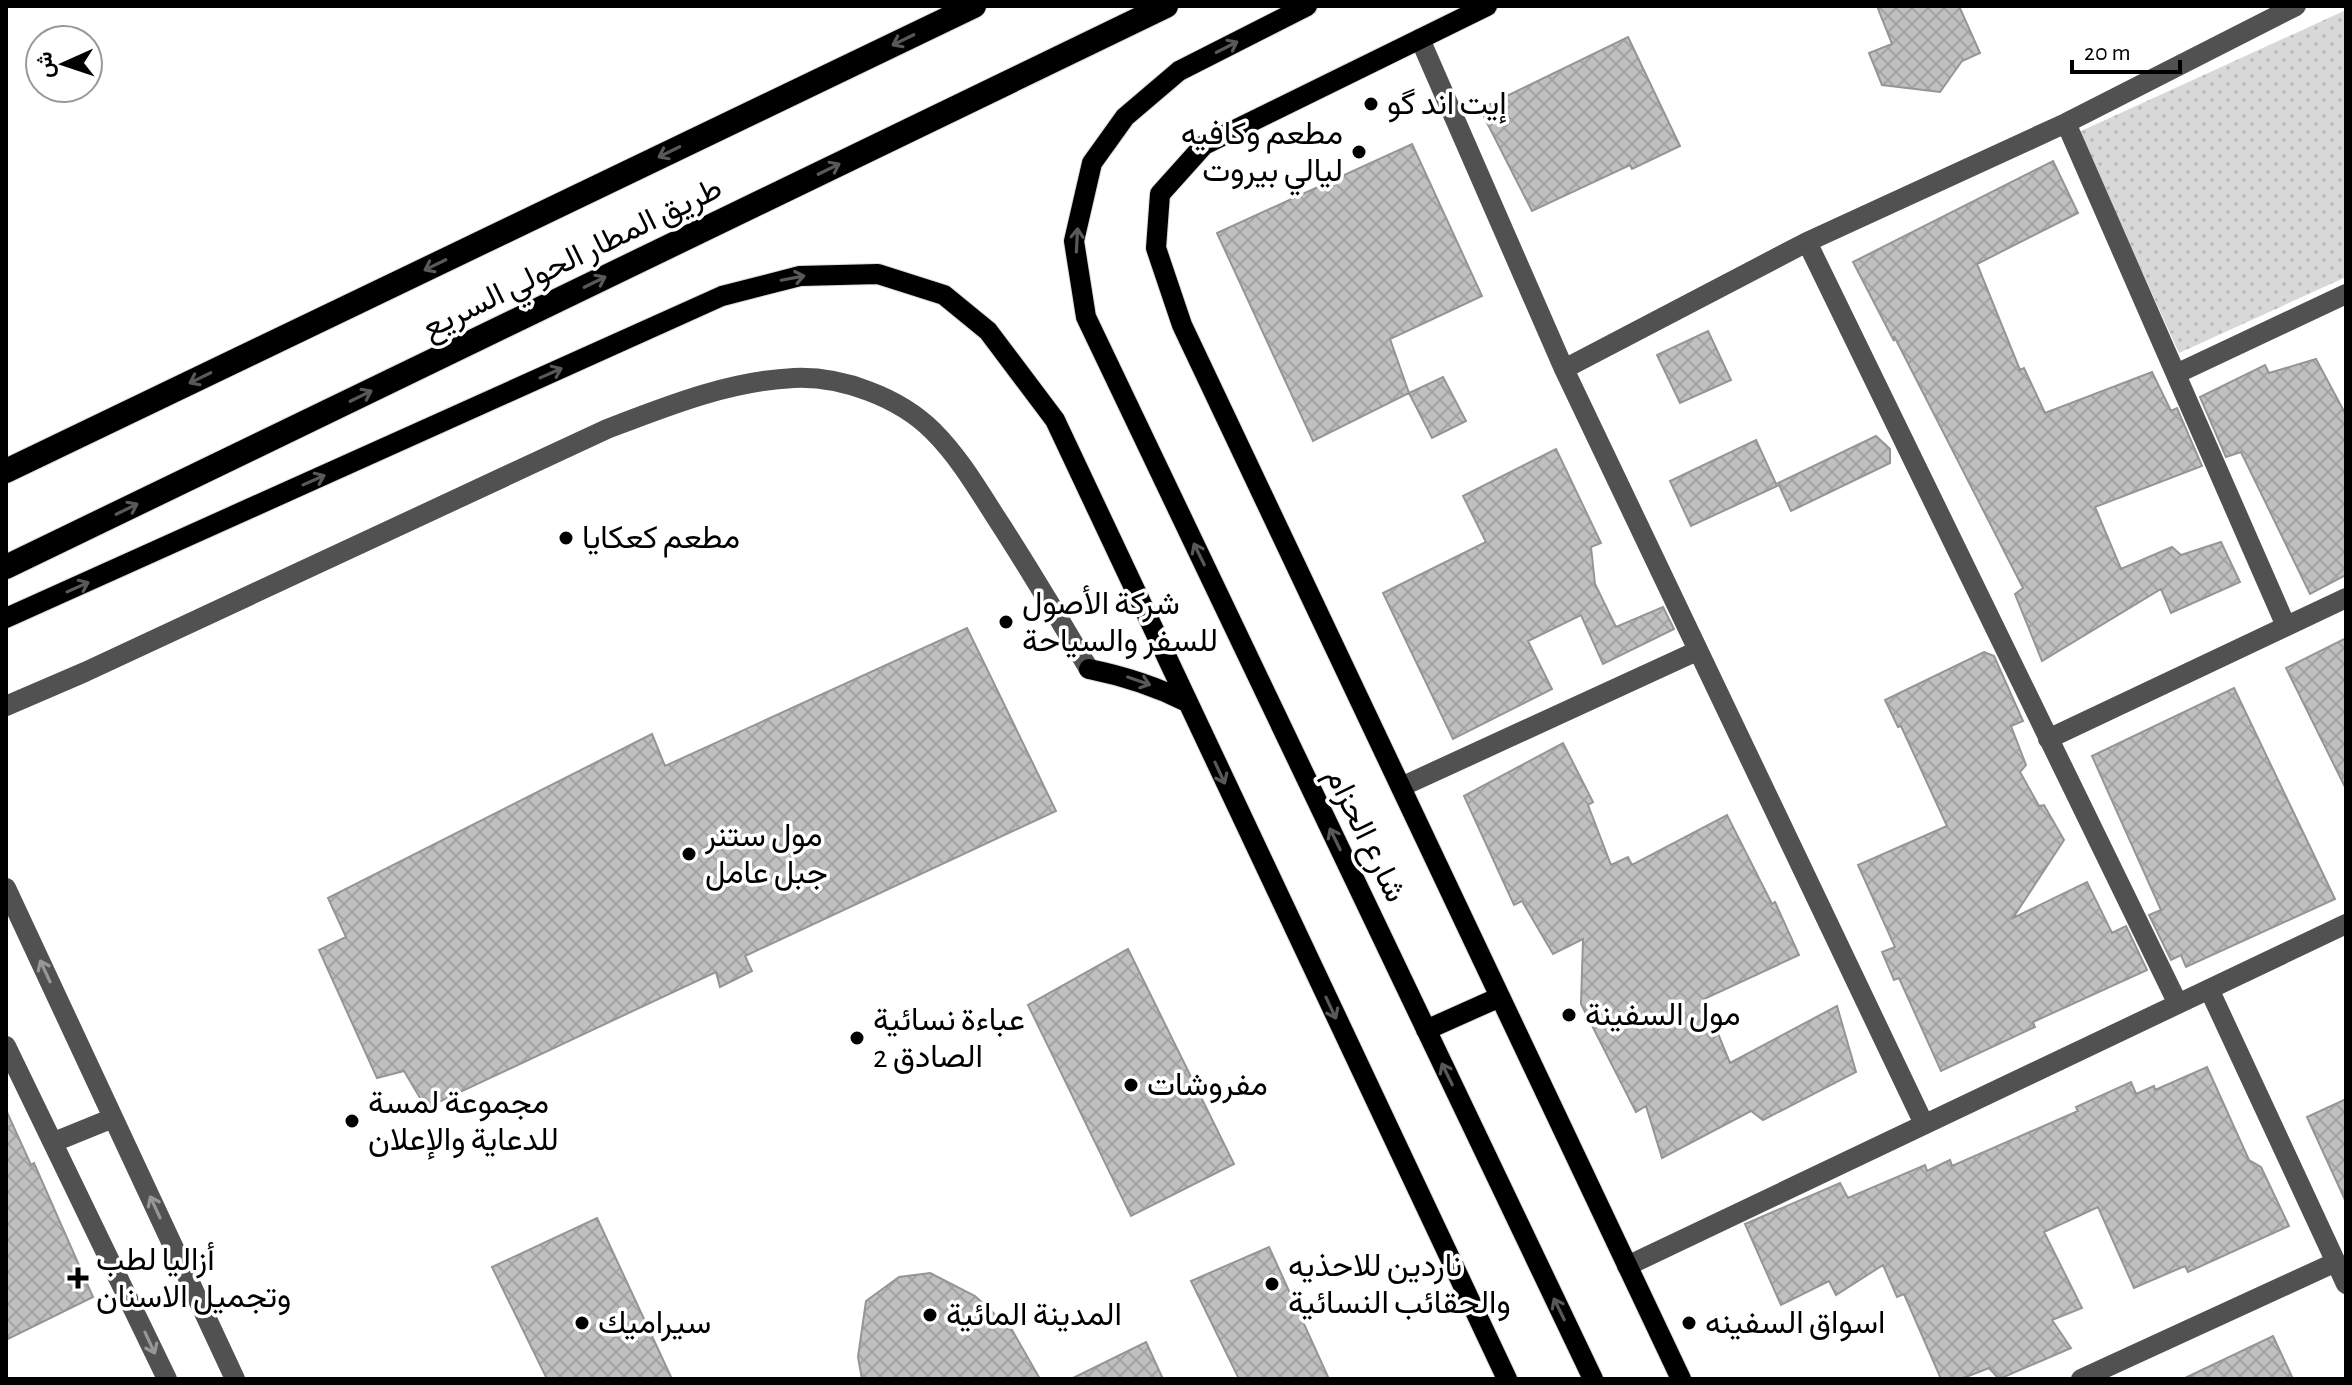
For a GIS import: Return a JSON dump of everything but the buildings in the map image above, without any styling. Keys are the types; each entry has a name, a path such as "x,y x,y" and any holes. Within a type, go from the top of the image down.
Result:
{"highway":[{"name":"طريق المطار الحولي السريع","path":"6,471 974,6"},
{"name":"طريق المطار الحولي السريع","path":"6,567 1166,6"}],"main road":[{"name":"شارع الحزام","path":"1307,6 1179,71 1125,117 1092,163 1074,241 1086,317 1593,1379"},
{"path":"1487,6 1204,145 1160,194 1156,248 1182,325 1681,1379"},
{"path":"6,618 722,296 800,276 878,274 944,295 988,331 1055,420 1507,1379"},
{"path":"1089,669 1156,687 1187,702"},
{"path":"1426,1030 1500,997"}],"street":[{"path":"1564,369 1807,242 2066,123 2296,6"},
{"path":"1420,39 1564,369 1924,1124"},
{"path":"2066,123 2286,626"},
{"path":"1807,242 2178,1004"},
{"path":"2176,374 2346,294"},
{"path":"6,706 607,429 679,401 747,384 796,378 856,388 890,401 931,428 963,465 1089,669"},
{"path":"2048,739 2346,598"},
{"path":"1401,787 1697,651"},
{"path":"6,888 235,1379"},
{"path":"1627,1266 2346,924"},
{"path":"2209,989 2346,1284"},
{"path":"6,1046 167,1379"},
{"path":"54,1142 113,1118"},
{"path":"2081,1379 2336,1262"}],"shaded area":[{"path":"2346,10 2346,277 2179,353 2079,132"}],"place":[{"name":"إيت اند گو","path":"1371,104"},
{"name":"مطعم وكافيه ليالي بيروت","path":"1359,152"},
{"name":"مطعم كعكايا","path":"566,538"},
{"name":"شركة الأصول للسفر والسياحة","path":"1006,622"},
{"name":"مول ستنر جبل عامل","path":"689,854"},
{"name":"مول السفينة","path":"1569,1015"},
{"name":"عباءة نسائية الصادق 2","path":"857,1038"},
{"name":"مفروشات","path":"1131,1085"},
{"name":"مجموعة لمسة للدعاية والإعلان","path":"352,1121"},
{"name":"أزاليا لطب وتجميل الاسنان","path":"78,1278"},
{"name":"ناردين للاحذيه والحقائب النسائية","path":"1272,1284"},
{"name":"المدينة المائية","path":"930,1315"},
{"name":"سيراميك","path":"582,1323"},
{"name":"اسواق السفينه","path":"1689,1323"}]}
